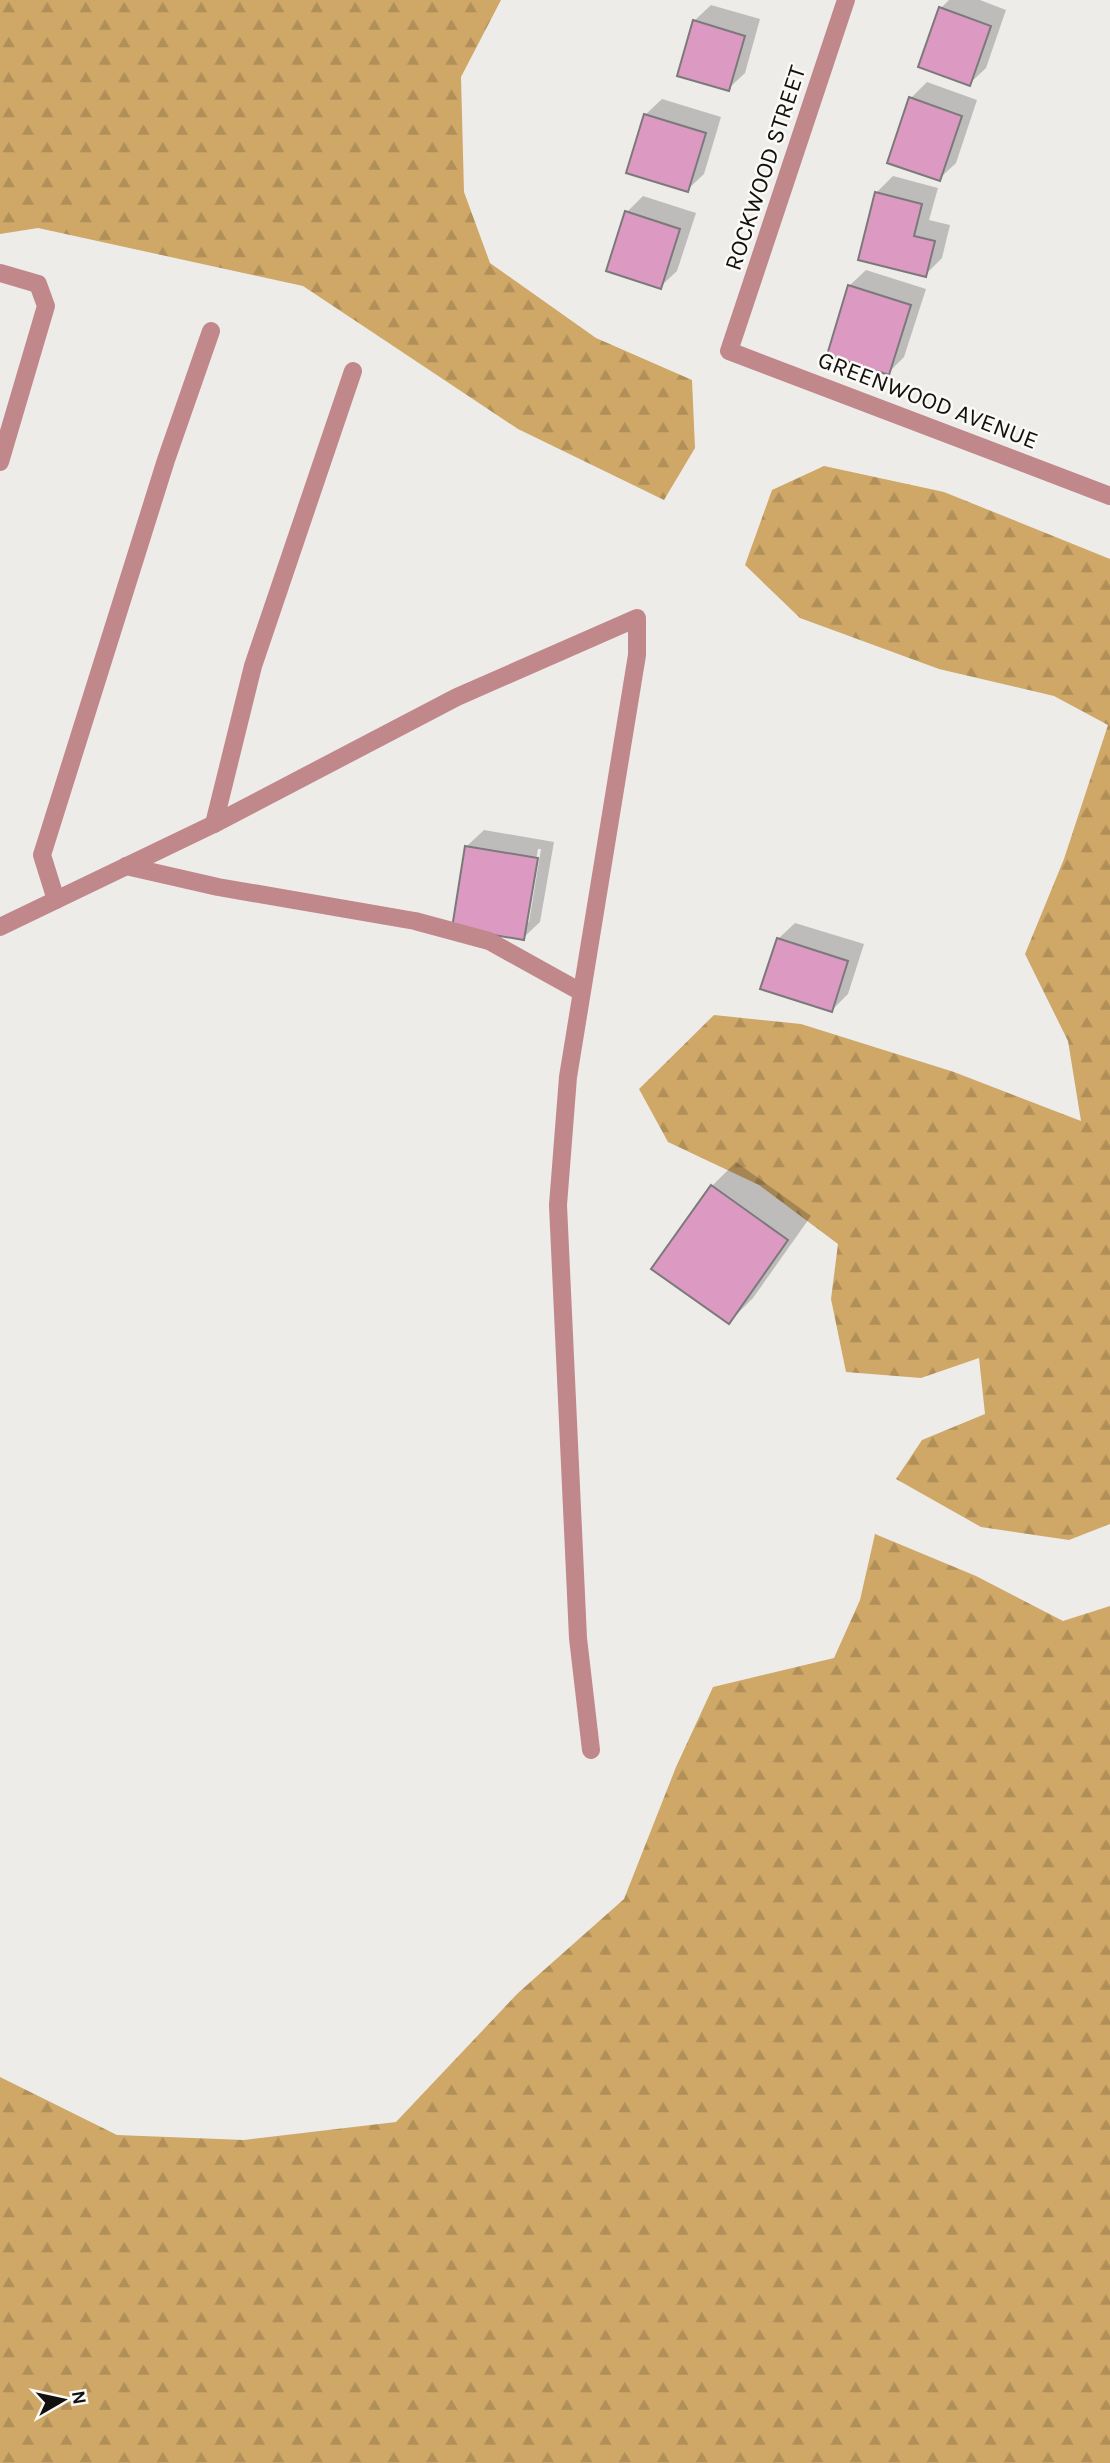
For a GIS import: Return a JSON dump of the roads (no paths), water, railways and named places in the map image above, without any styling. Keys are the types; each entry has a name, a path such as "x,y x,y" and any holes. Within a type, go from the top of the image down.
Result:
{"street":[{"name":"ROCKWOOD STREET","path":"729,351 846,0"},
{"path":"0,273 38,284 44,293 46,306 0,462"},
{"path":"56,900 42,855 166,460 211,331"},
{"name":"GREENWOOD AVENUE","path":"729,351 1110,496"},
{"path":"214,824 253,666 353,371"},
{"path":"0,927 214,824 457,697 637,618 637,655 568,1077 558,1205 578,1638 592,1750"},
{"path":"126,866 218,887 415,921 489,941 581,992"}]}
